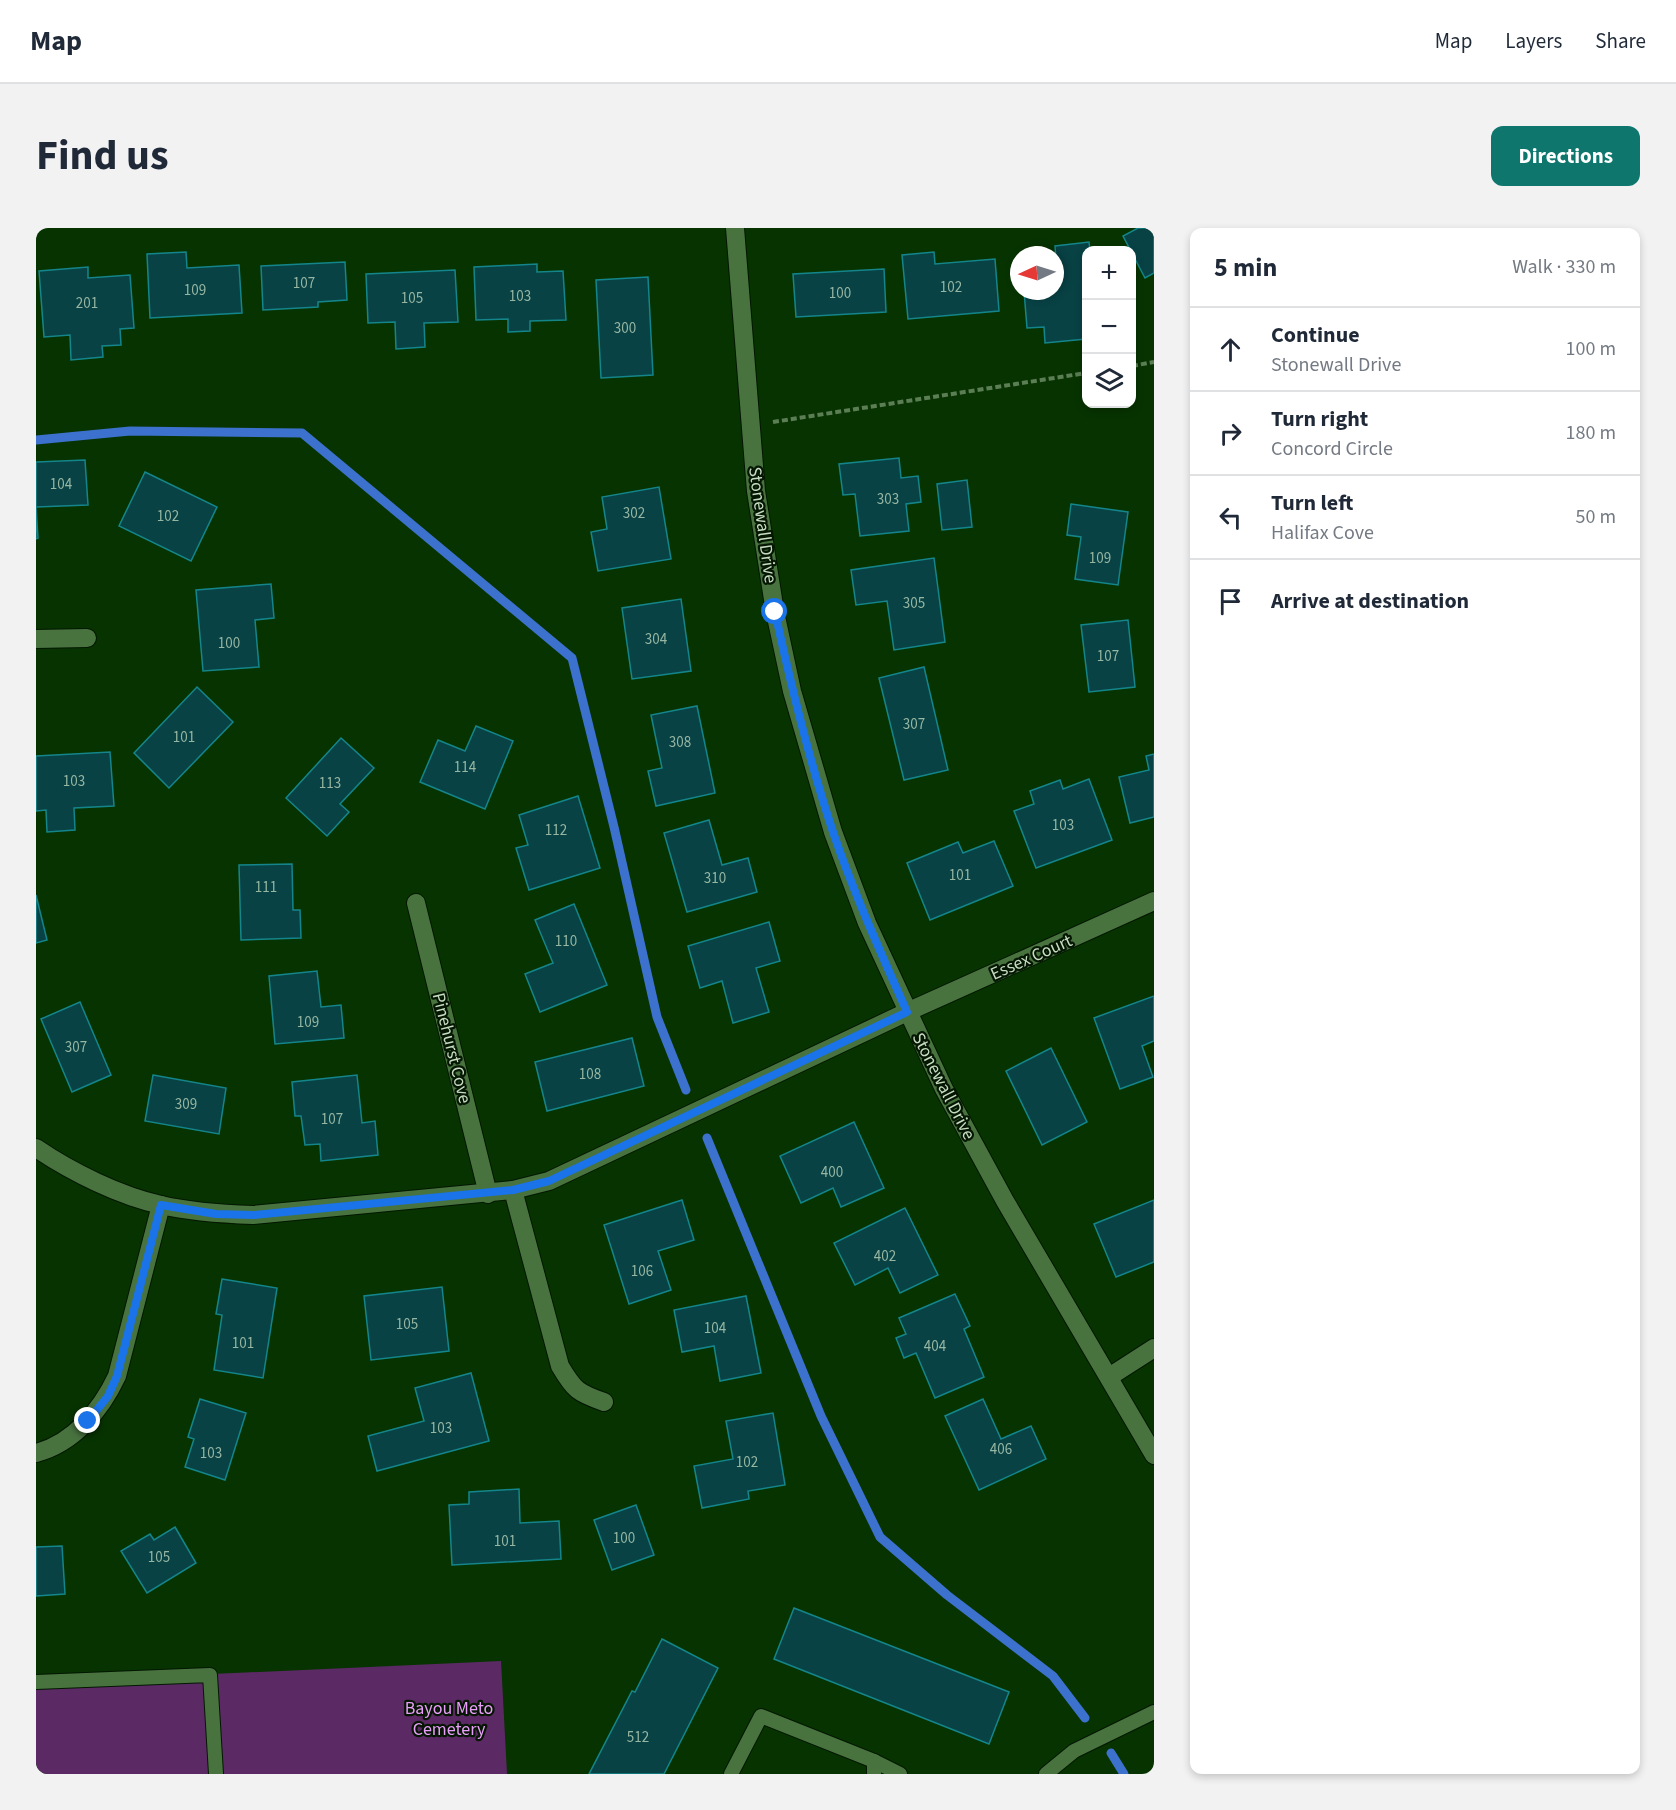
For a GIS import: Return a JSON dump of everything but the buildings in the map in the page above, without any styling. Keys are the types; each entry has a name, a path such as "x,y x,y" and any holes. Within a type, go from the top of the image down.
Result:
{"street":[{"name":"Stonewall Drive","path":"735,228 756,491 775,612 792,691 833,832 867,923 944,1089 1005,1202 1154,1455"},
{"path":"36,639 87,638"},
{"name":"Essex Court","path":"36,1148 88,1179 161,1205 216,1214 253,1215 513,1190 549,1181 907,1012 1154,901"},
{"name":"Pinehurst Cove","path":"417,903 488,1194"},
{"path":"513,1190 560,1366 571,1385 583,1395 604,1402"},
{"path":"36,1453 63,1441 88,1421 108,1396 117,1376 161,1205"},
{"path":"1109,1377 1154,1348"}],"lane":[{"path":"36,1682 210,1675 216,1774"},
{"path":"1046,1774 1074,1751 1154,1712"},
{"path":"731,1774 761,1716 874,1767 900,1774"}],"path":[{"path":"1136,365 1154,362"},
{"path":"751,425 1082,374"}],"green space":[{"name":"Bayou Meto Cemetery","path":"501,1661 507,1774 36,1774 36,1682"}],"waterway":[{"path":"36,440 130,431 302,433 572,658 614,827 657,1017 686,1090"},
{"path":"707,1138 821,1416 880,1537 947,1595 1053,1676 1085,1718"},
{"path":"1111,1753 1124,1774"}],"route":[{"path":"88,1421 108,1396 117,1376 161,1205 216,1214 253,1215 488,1194 549,1181 907,1012 867,923 833,832 792,691 775,612"}]}
